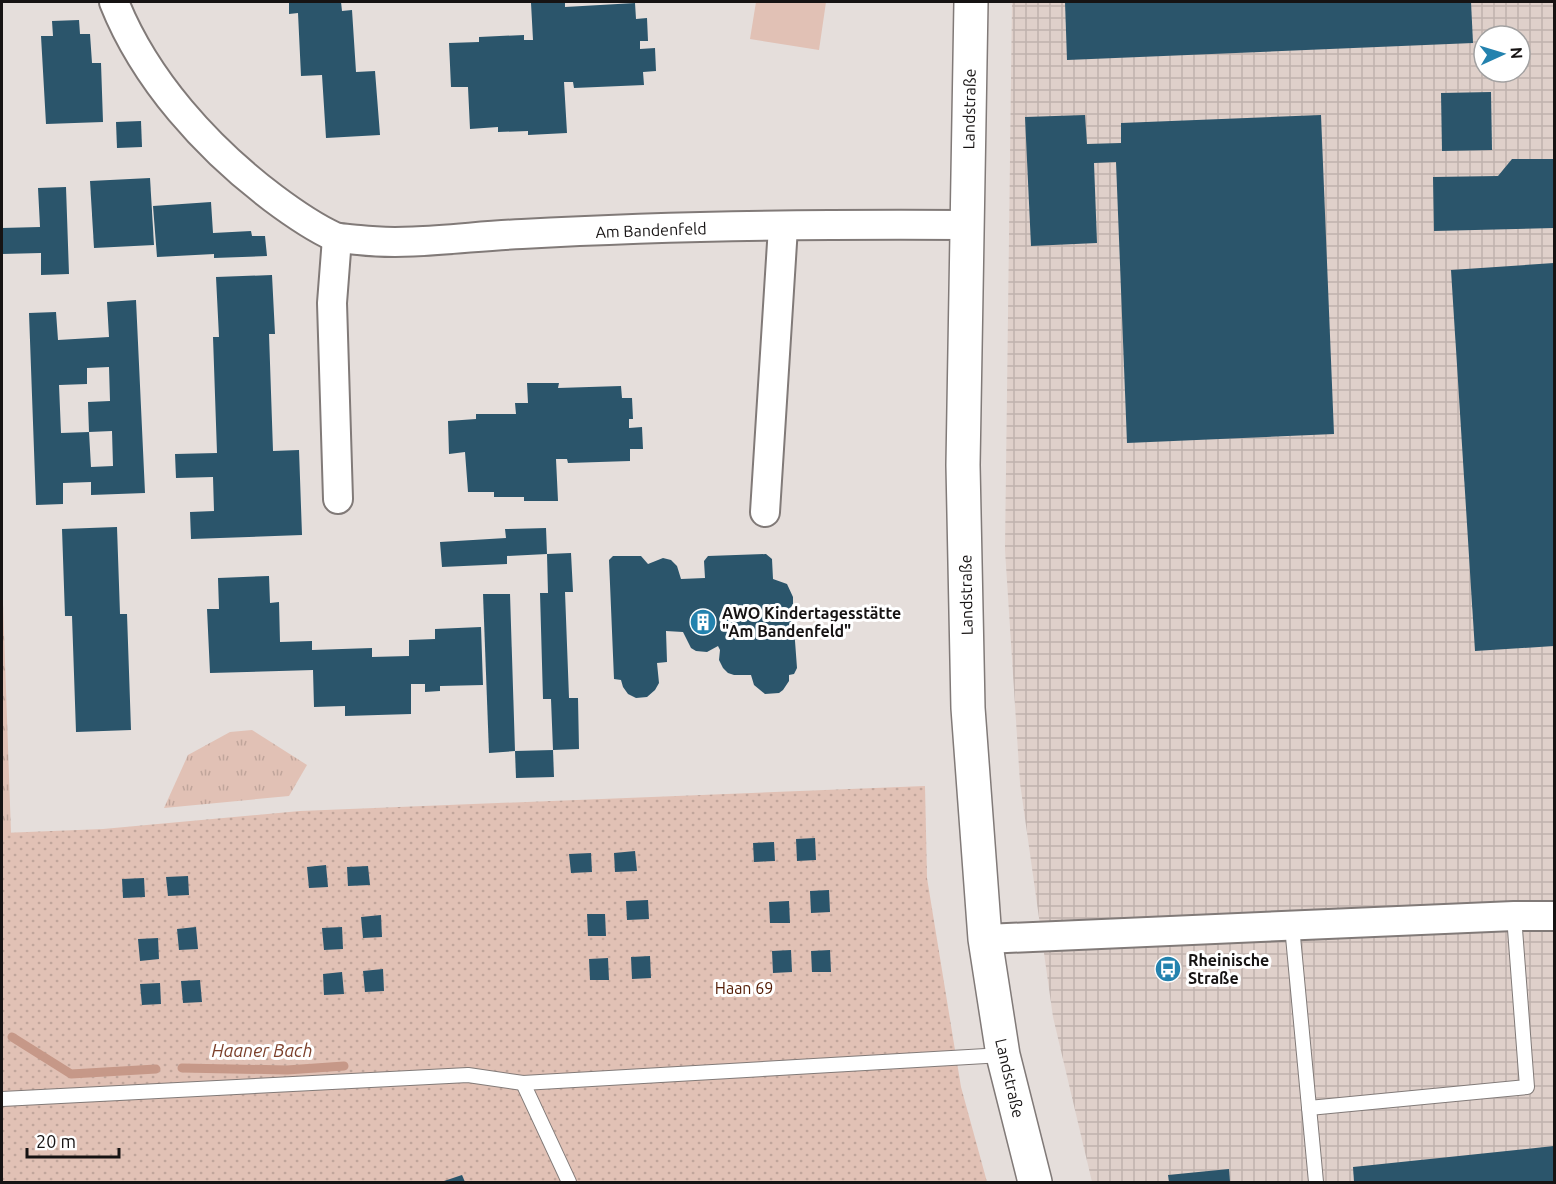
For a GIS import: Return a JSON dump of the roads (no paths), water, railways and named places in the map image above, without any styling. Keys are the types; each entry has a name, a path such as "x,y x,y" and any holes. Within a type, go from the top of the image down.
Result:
{"main road":[{"name":"Landstraße","path":"971,2 963,465 968,708 986,939 1003,1055 1035,1182"}],"street":[{"name":"Am Bandenfeld","path":"114,2 156,80 195,127 252,182 297,216 337,238 382,243 524,234 967,225"},
{"path":"765,512 783,227"},
{"path":"337,238 332,303 338,499"},
{"path":"986,939 1554,916"}],"lane":[{"path":"1309,1108 1527,1087 1514,916"},
{"path":"1292,926 1316,1182"},
{"path":"2,1099 468,1075 523,1083 1003,1055"},
{"path":"523,1083 568,1182"}],"waterway":[{"name":"Haaner Bach","path":"12,1037 71,1074 156,1069"},
{"name":"Haaner Bach","path":"182,1068 287,1070 344,1066"}],"place":[{"name":"AWO Kindertagesstätte \"Am Bandenfeld\"","path":"703,622"},
{"name":"Rheinische Straße","path":"1168,969"}],"park label":[{"name":"Haan 69","path":"744,988"}]}
